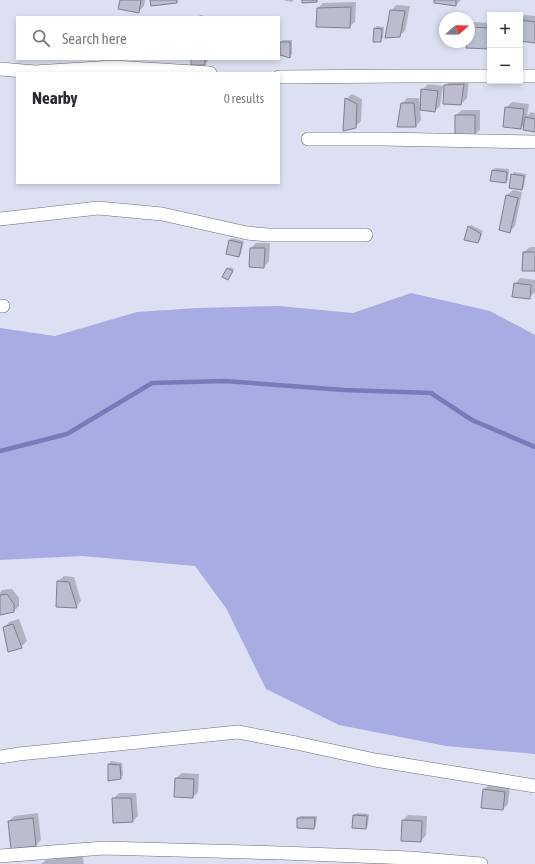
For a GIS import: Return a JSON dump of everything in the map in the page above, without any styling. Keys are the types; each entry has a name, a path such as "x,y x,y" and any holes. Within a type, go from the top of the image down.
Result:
{"street":[{"path":"0,69 35,72 114,67 194,72"},
{"path":"280,77 487,76"},
{"path":"523,76 535,76"},
{"path":"308,139 535,142"},
{"path":"0,219 98,208 162,214 247,233 268,236 366,235"},
{"path":"0,757 238,732 296,742 375,760 535,786"},
{"path":"0,856 104,848 410,858 481,864"}],"shaded area":[{"path":"411,293 490,311 535,335 535,754 446,746 339,725 266,689 226,608 195,566 82,556 0,560 0,328 55,336 137,312 197,308 279,306 353,313"}],"building":[{"path":"120,0 141,0 139,13 118,9"},
{"path":"150,0 177,0 177,3 151,6"},
{"path":"302,0 317,0 317,2 302,3"},
{"path":"434,0 456,0 456,6 434,3"},
{"path":"351,7 350,28 316,27 317,8"},
{"path":"390,10 405,11 400,37 385,38"},
{"path":"523,20 535,22 535,43 523,41"},
{"path":"475,27 487,28 487,49 466,48 475,48"},
{"path":"374,28 382,29 381,42 373,42"},
{"path":"280,42 290,42 290,58 280,55"},
{"path":"191,60 205,60 205,65 191,65"},
{"path":"464,84 461,105 443,104 444,85"},
{"path":"421,89 438,91 435,112 420,110"},
{"path":"345,98 357,104 356,128 343,131"},
{"path":"401,103 414,103 416,127 397,127"},
{"path":"505,107 524,109 521,129 503,127"},
{"path":"455,115 475,115 475,136 455,135"},
{"path":"525,117 535,119 535,132 523,130"},
{"path":"492,170 507,172 506,183 490,181"},
{"path":"511,174 524,176 522,190 509,188"},
{"path":"506,195 518,198 510,233 499,230"},
{"path":"468,226 481,234 478,243 464,240"},
{"path":"229,240 242,243 239,257 226,254"},
{"path":"250,248 265,248 264,268 249,267"},
{"path":"523,252 535,252 535,271 522,271"},
{"path":"227,268 233,271 228,280 222,277"},
{"path":"514,283 531,285 530,299 512,297"},
{"path":"57,581 69,582 77,608 56,607"},
{"path":"7,594 14,604 14,612 0,615 0,595"},
{"path":"13,624 22,648 8,652 3,627"},
{"path":"108,764 120,765 121,779 108,781"},
{"path":"175,778 194,779 193,798 174,797"},
{"path":"483,789 505,792 503,810 481,808"},
{"path":"112,798 131,798 133,822 113,823"},
{"path":"353,815 367,816 366,829 352,828"},
{"path":"33,818 36,846 11,849 8,821"},
{"path":"297,818 315,818 314,829 297,828"},
{"path":"402,820 422,821 421,842 401,841"}],"waterway":[{"path":"0,451 67,434 152,383 225,381 344,390 431,393 472,420 535,447"}]}
